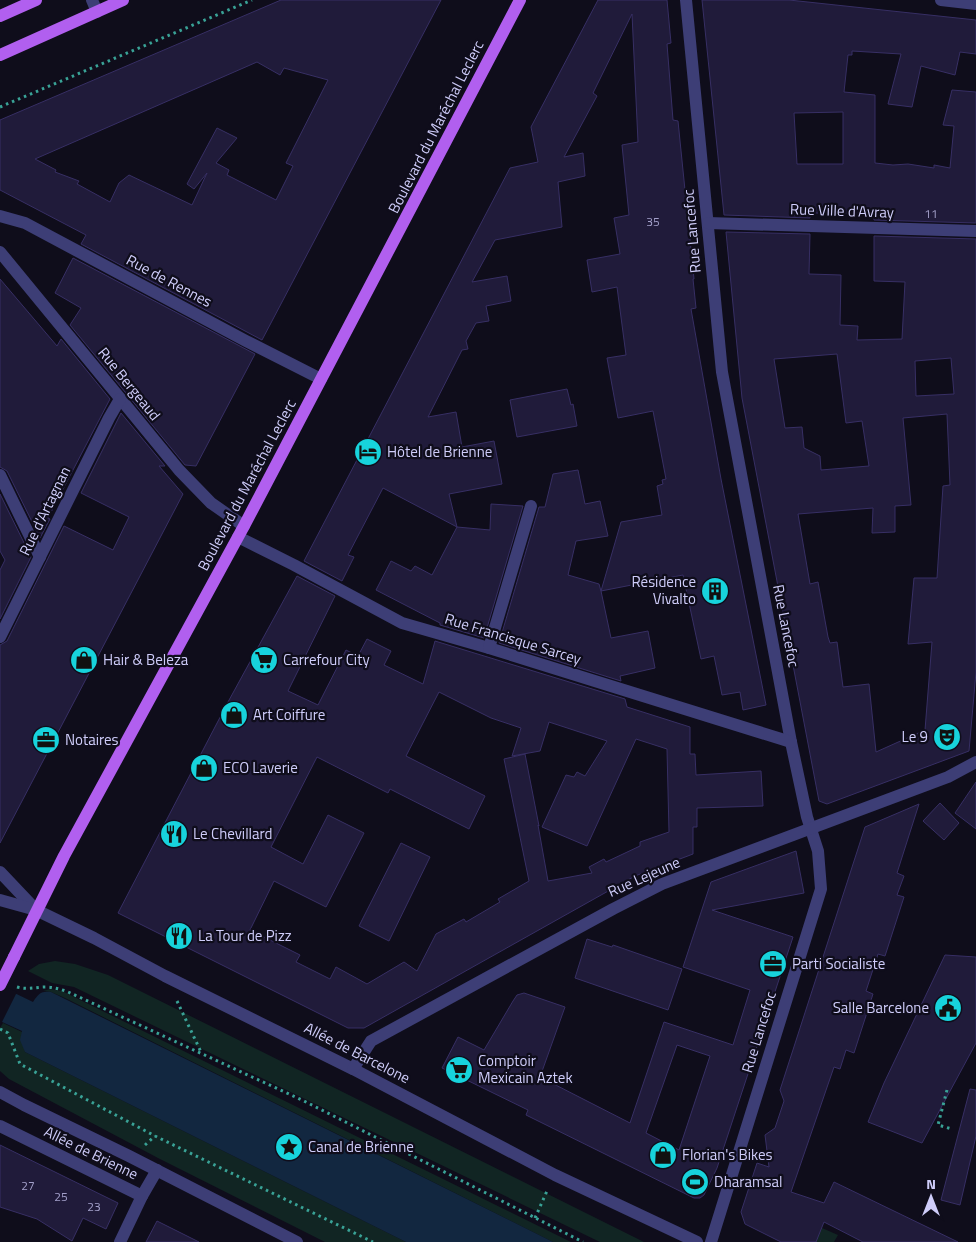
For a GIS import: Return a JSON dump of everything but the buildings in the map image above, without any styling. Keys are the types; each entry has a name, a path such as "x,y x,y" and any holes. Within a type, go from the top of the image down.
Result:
{"main road":[{"path":"0,16 36,0"},
{"path":"0,55 94,6 124,0"},
{"name":"Boulevard du Maréchal Leclerc","path":"6,985 14,957 36,910 244,526 520,0"}],"street":[{"name":"Rue Lancefoc","path":"686,0 722,372 791,742 811,829 818,851 821,889 711,1242"},
{"path":"941,0 976,4"},
{"name":"Rue de Rennes","path":"0,216 25,223 321,379"},
{"name":"Rue Ville d'Avray","path":"708,223 976,231"},
{"name":"Rue Bergeaud","path":"0,252 179,470 211,503 244,526"},
{"name":"Rue d'Artagnan","path":"0,638 108,418 120,399"},
{"path":"0,475 40,557"},
{"path":"489,648 531,506"},
{"name":"Rue Francisque Sarcey","path":"238,537 402,623 489,648 791,742"},
{"name":"Rue Lejeune","path":"353,1069 371,1041 662,884 948,777 976,762"},
{"path":"0,872 36,910"},
{"name":"Allée de Barcelone","path":"0,900 36,910 94,938 165,976 353,1069 554,1174 697,1242"},
{"name":"Allée de Brienne","path":"0,1092 298,1242"},
{"name":"Allée de Brienne","path":"0,1126 142,1196 157,1170"},
{"path":"120,1242 142,1196"}],"path":[{"path":"0,107 252,0"},
{"path":"165,976 201,1053"},
{"path":"6,985 20,988 44,987 66,991 302,1100 583,1242"},
{"path":"0,1029 8,1034 20,1064 155,1136 373,1242"},
{"path":"947,1090 938,1125 952,1129"},
{"path":"535,1218 541,1205"}],"green space":[{"path":"55,961 75,964 108,975 644,1242 600,1242 74,987 52,983 28,971 39,964"},
{"path":"50,989 62,991 571,1242 553,1242 65,998 43,991"},
{"path":"3,1023 22,1032 25,1052 406,1242 325,1242 158,1158 9,1079 0,1071 0,1028"},
{"path":"822,1228 838,1235 834,1242 816,1242"}],"water":[{"name":"Canal de Brienne","path":"0,986 33,1002 40,993 51,992 553,1242 406,1242 25,1052 20,1040 22,1031 0,1021"}],"pier":[{"path":"0,984 17,992 1,1024 0,1024"}],"place":[{"name":"Hôtel de Brienne","path":"368,452"},
{"name":"Résidence Vivalto","path":"715,591"},
{"name":"Hair & Beleza","path":"84,660"},
{"name":"Carrefour City","path":"264,660"},
{"name":"Art Coiffure","path":"234,715"},
{"name":"Le 9","path":"947,737"},
{"name":"Notaires","path":"46,740"},
{"name":"ECO Laverie","path":"204,768"},
{"name":"Le Chevillard","path":"174,834"},
{"name":"La Tour de Pizz","path":"179,936"},
{"name":"Parti Socialiste","path":"773,964"},
{"name":"Salle Barcelone","path":"948,1008"},
{"name":"Comptoir Mexicain Aztek","path":"459,1070"},
{"name":"Canal de Brienne","path":"289,1147"},
{"name":"Florian's Bikes","path":"663,1155"},
{"name":"Dharamsal","path":"695,1182"}]}
